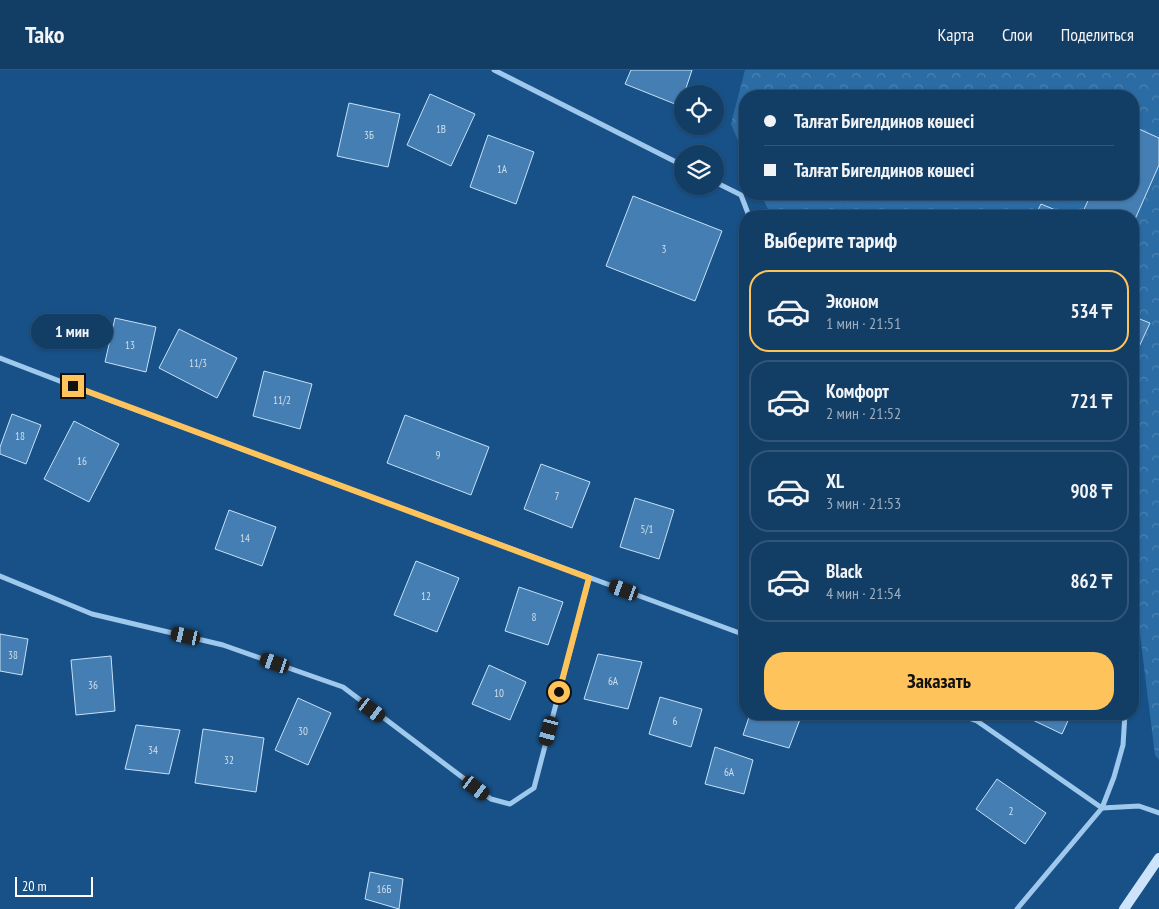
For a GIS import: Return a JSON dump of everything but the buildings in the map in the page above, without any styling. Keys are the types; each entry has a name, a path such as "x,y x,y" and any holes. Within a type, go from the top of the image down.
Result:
{"street":[{"path":"494,70 674,161"},
{"path":"724,186 739,194"},
{"path":"0,358 118,404 739,633"},
{"path":"0,576 92,614 223,645 343,687 490,799 510,804 534,788 589,578"},
{"path":"975,720 1102,808 1139,806 1159,813"},
{"path":"1017,909 1102,808 1114,777 1123,745 1125,720"},
{"path":"1124,909 1159,858"}],"green space":[{"path":"745,70 1159,70 1159,760 1155,755 1139,626 1139,210 768,210 764,200 1139,200 1139,90 740,90"},
{"path":"739,93 739,143 731,124"}],"route":[{"path":"73,386 589,578 559,692"}]}
